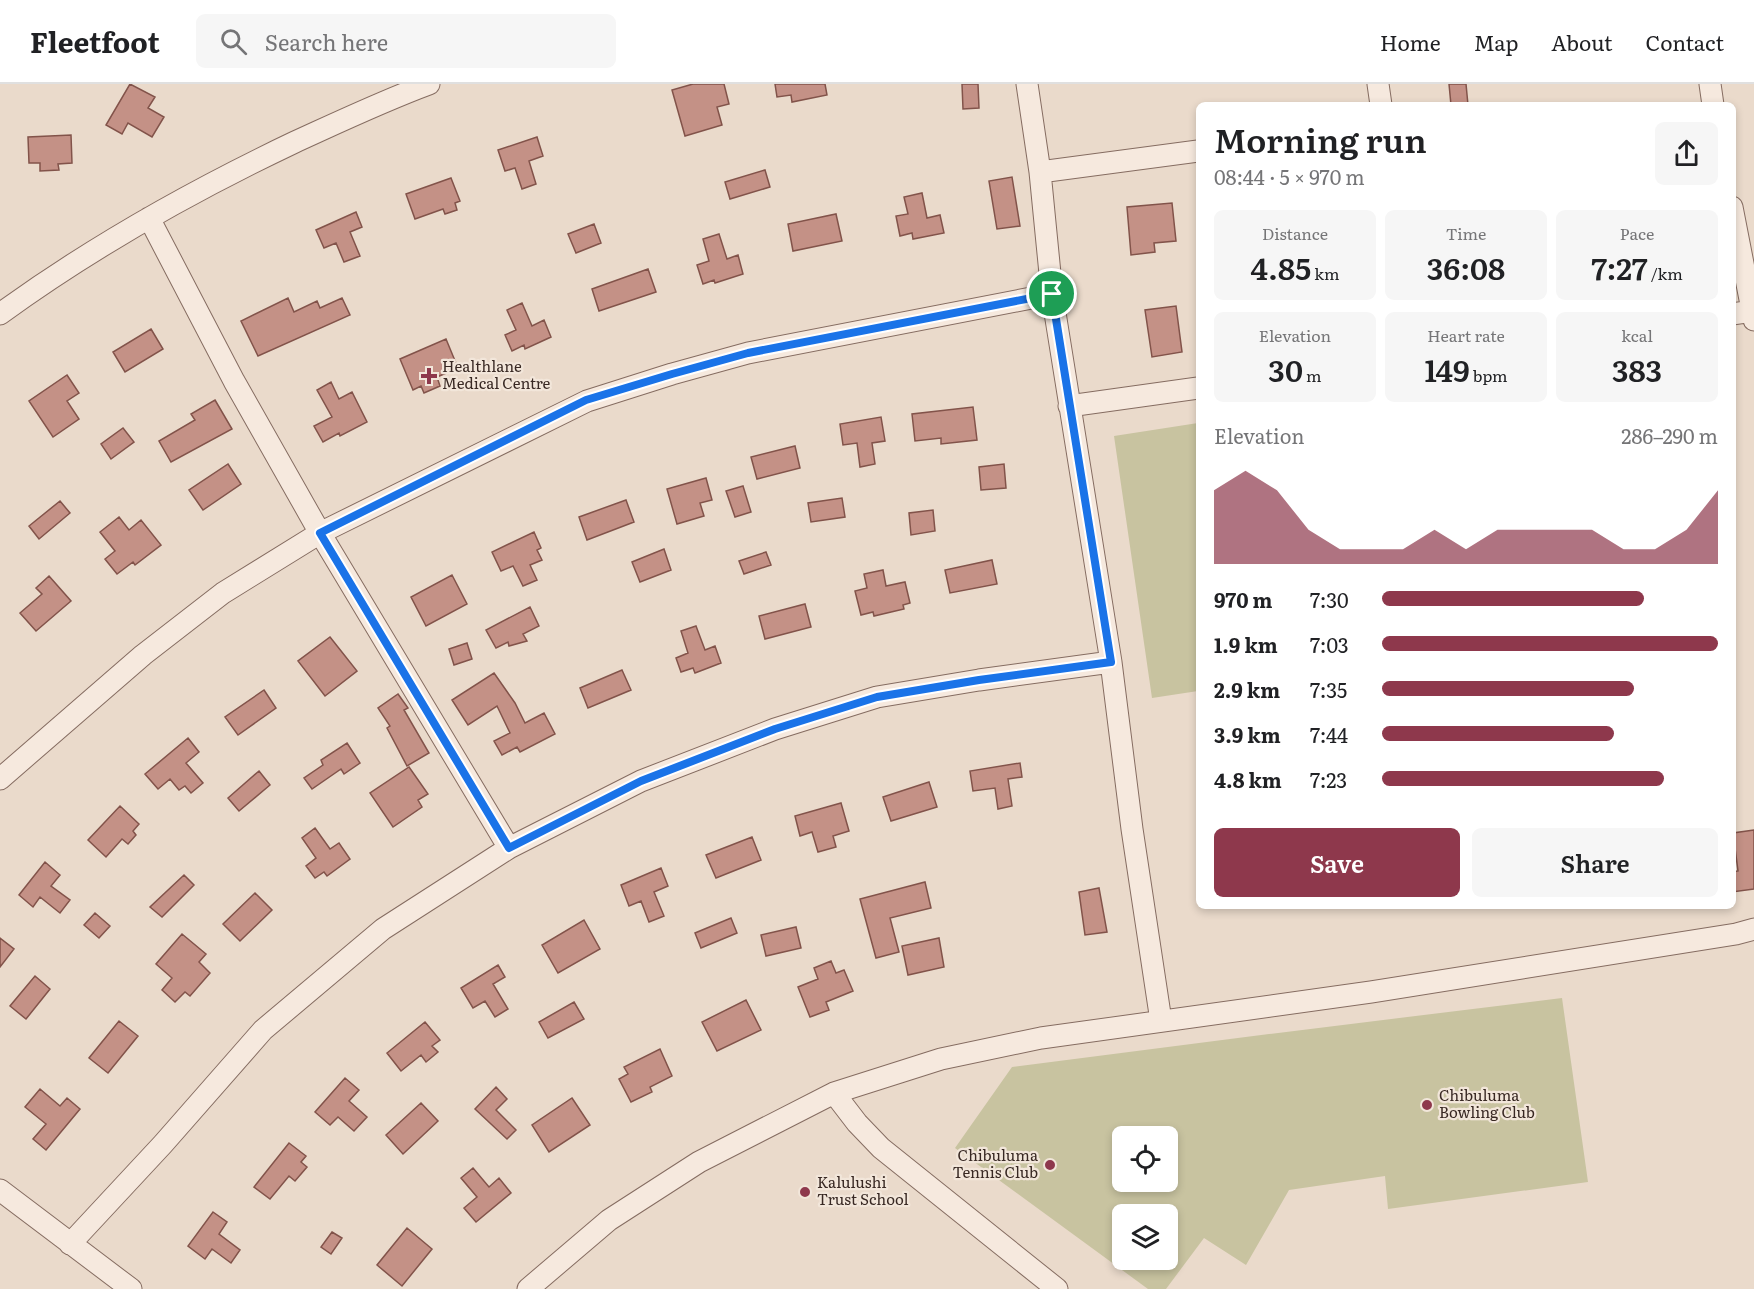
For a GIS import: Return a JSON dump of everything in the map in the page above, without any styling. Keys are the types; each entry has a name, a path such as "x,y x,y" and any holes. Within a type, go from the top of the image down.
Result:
{"street":[{"path":"0,314 77,261 237,170 395,90 429,84"},
{"path":"1027,84 1040,172 1052,294 1111,662 1132,830 1161,1021"},
{"path":"1378,84 1381,102"},
{"path":"1710,84 1713,102"},
{"path":"1040,172 1196,151"},
{"path":"149,218 234,381 320,533 509,848"},
{"path":"1736,238 1746,315"},
{"path":"0,779 134,662 222,593 320,533 586,400 748,353 1052,294"},
{"path":"1069,406 1196,388"},
{"path":"70,1244 163,1144 263,1030 383,929 509,848 641,781 775,729 831,711 877,697 1111,662"},
{"path":"528,1289 609,1220 699,1162 834,1093 941,1059 1041,1038 1371,992 1748,933"},
{"path":"834,1093 857,1123 881,1148 1057,1289"},
{"path":"0,1190 131,1289"}],"shaded area":[{"path":"1196,423 1196,691 1152,698 1114,436"},
{"path":"1562,998 1588,1182 1388,1209 1385,1176 1289,1190 1246,1265 1204,1238 1166,1289 1148,1289 1122,1270 1178,1270 1178,1204 1112,1204 1112,1263 955,1148 1012,1067"}],"building":[{"path":"130,84 155,97 148,108 164,117 152,137 128,123 122,134 106,125"},
{"path":"693,84 724,84 729,104 717,107 722,125 685,136 672,90"},
{"path":"775,84 825,84 827,95 792,102 791,95 777,97"},
{"path":"962,84 978,84 979,108 963,109"},
{"path":"1449,84 1466,84 1468,102 1451,102"},
{"path":"71,135 72,163 58,164 59,170 40,171 40,163 29,163 28,137"},
{"path":"537,137 543,156 529,161 536,184 522,189 515,168 505,171 498,150"},
{"path":"765,170 770,187 730,199 725,182"},
{"path":"1012,177 1020,226 997,229 989,181"},
{"path":"451,178 460,201 455,203 457,210 445,214 443,209 415,219 406,194"},
{"path":"922,193 927,218 940,215 944,233 913,239 912,233 900,236 896,216 908,214 904,197"},
{"path":"1172,203 1176,241 1154,243 1155,252 1131,255 1127,207"},
{"path":"356,212 362,227 350,232 360,256 344,262 336,243 324,248 316,230"},
{"path":"836,214 842,241 793,251 788,224"},
{"path":"594,224 601,243 576,253 568,234"},
{"path":"719,234 727,259 738,255 743,274 715,283 714,280 703,284 697,265 709,261 703,239"},
{"path":"648,269 656,292 599,311 592,289"},
{"path":"288,298 294,312 317,301 320,308 342,298 350,315 258,356 241,321"},
{"path":"522,303 532,326 544,320 551,337 525,349 524,345 512,351 505,335 516,330 507,310"},
{"path":"1176,306 1182,352 1152,357 1145,310"},
{"path":"151,329 163,349 125,372 113,352"},
{"path":"446,339 458,368 437,377 440,386 424,393 421,386 413,390 400,359"},
{"path":"67,375 79,393 67,401 79,419 53,437 29,401"},
{"path":"331,382 339,399 352,392 367,422 323,442 314,426 332,417 317,390"},
{"path":"215,400 232,429 171,462 159,441 195,420 191,414"},
{"path":"973,407 977,440 941,444 941,438 915,441 912,414"},
{"path":"881,417 885,441 872,443 875,464 860,467 857,443 843,445 840,424"},
{"path":"123,428 134,442 111,459 101,444"},
{"path":"795,446 800,468 757,479 751,457"},
{"path":"228,464 241,484 203,510 189,490"},
{"path":"1004,464 1006,488 981,490 979,467"},
{"path":"706,478 712,500 700,503 704,516 677,524 667,489"},
{"path":"743,486 751,512 735,517 726,491"},
{"path":"842,498 845,517 811,522 808,503"},
{"path":"626,500 634,522 587,540 579,517"},
{"path":"60,501 70,513 39,539 29,526"},
{"path":"933,510 935,531 911,535 909,513"},
{"path":"119,517 129,530 141,520 161,545 135,565 133,562 117,574 105,559 115,551 100,532"},
{"path":"534,532 541,548 537,550 542,560 530,565 537,580 523,586 513,566 501,571 492,552"},
{"path":"664,549 671,570 640,582 632,562"},
{"path":"766,552 771,565 744,574 739,561"},
{"path":"992,560 997,584 950,593 945,570"},
{"path":"883,570 886,586 905,582 910,603 903,605 904,609 874,616 873,612 861,615 855,591 867,588 864,574"},
{"path":"452,575 467,604 426,626 411,597"},
{"path":"49,576 71,601 36,631 20,613 42,594 36,588"},
{"path":"805,604 811,627 765,639 759,616"},
{"path":"530,607 539,626 523,634 527,641 509,646 508,642 496,648 486,630"},
{"path":"696,626 705,650 715,646 721,663 695,673 693,668 681,672 676,658 688,653 681,631"},
{"path":"330,637 357,671 325,696 298,661"},
{"path":"467,643 472,659 454,665 449,649"},
{"path":"622,670 631,690 588,708 580,688"},
{"path":"494,673 515,703 525,723 544,713 555,734 520,752 517,747 502,755 494,741 510,733 497,706 468,725 452,700"},
{"path":"264,690 276,708 238,735 225,717"},
{"path":"398,694 408,708 404,710 429,753 407,766 387,728 390,726 378,708"},
{"path":"188,738 199,752 186,763 203,783 191,793 185,786 179,790 170,779 158,789 145,774"},
{"path":"347,743 360,763 344,774 341,769 312,789 304,778 323,765 321,760"},
{"path":"1020,763 1022,777 1008,779 1012,806 998,809 995,788 973,791 970,771"},
{"path":"409,767 428,794 418,800 422,807 393,827 370,793"},
{"path":"259,771 270,785 239,811 228,798"},
{"path":"929,782 937,807 891,821 883,797"},
{"path":"841,803 849,831 833,836 836,847 818,852 812,832 800,836 795,816"},
{"path":"120,806 139,824 133,831 136,835 128,844 122,839 106,857 88,840"},
{"path":"315,828 330,849 339,843 350,859 327,876 324,872 315,878 306,866 316,858 302,838"},
{"path":"1754,830 1754,889 1736,891 1736,871 1738,871 1736,833"},
{"path":"752,837 761,860 716,878 706,855"},
{"path":"45,862 60,875 51,886 70,900 60,913 40,897 33,907 19,895"},
{"path":"661,868 668,886 654,892 664,916 649,922 641,901 629,906 621,885"},
{"path":"184,875 194,885 162,917 150,907"},
{"path":"925,882 931,908 890,918 899,952 876,958 860,899"},
{"path":"1099,888 1107,932 1085,935 1079,892"},
{"path":"255,893 272,910 240,941 223,924"},
{"path":"95,913 110,926 99,938 84,925"},
{"path":"731,918 737,933 701,948 695,933"},
{"path":"584,920 600,949 558,973 542,945"},
{"path":"796,927 801,948 766,956 761,935"},
{"path":"182,934 206,954 199,962 210,973 190,996 185,992 175,1002 162,990 172,978 156,964"},
{"path":"0,938 14,949 0,967"},
{"path":"939,938 944,967 908,975 902,946"},
{"path":"831,961 836,973 844,970 853,991 826,1002 829,1010 810,1017 798,987 818,979 814,968"},
{"path":"498,965 505,977 493,984 508,1009 495,1017 485,1001 473,1008 461,988"},
{"path":"35,976 50,989 26,1019 10,1006"},
{"path":"746,1000 761,1030 717,1051 702,1022"},
{"path":"574,1002 584,1019 548,1038 539,1022"},
{"path":"119,1021 138,1036 108,1073 89,1058"},
{"path":"425,1022 440,1040 432,1046 438,1052 426,1062 421,1055 401,1071 387,1053"},
{"path":"660,1049 672,1076 650,1087 652,1092 631,1102 619,1079 628,1074 624,1067"},
{"path":"345,1078 359,1090 349,1101 367,1117 354,1131 338,1117 330,1125 315,1112"},
{"path":"496,1087 507,1099 496,1110 516,1130 507,1139 475,1109"},
{"path":"40,1089 60,1106 67,1098 80,1109 46,1150 33,1139 46,1124 25,1107"},
{"path":"572,1098 590,1125 549,1152 532,1125"},
{"path":"421,1103 438,1121 403,1154 386,1135"},
{"path":"289,1143 306,1156 301,1162 307,1167 295,1181 289,1176 270,1199 254,1187"},
{"path":"473,1168 489,1187 499,1178 511,1193 476,1222 464,1208 477,1197 461,1178"},
{"path":"213,1212 227,1222 219,1234 240,1250 231,1263 212,1249 205,1259 188,1246"},
{"path":"407,1228 432,1249 402,1286 377,1265"},
{"path":"332,1232 342,1238 331,1254 321,1247"}],"place":[{"name":"Healthlane Medical Centre","path":"429,376"},
{"name":"Chibuluma Bowling Club","path":"1427,1105"},
{"name":"Chibuluma Tennis Club","path":"1050,1165"},
{"name":"Kalulushi Trust School","path":"805,1192"}],"route":[{"path":"1052,294 1111,662 877,697 775,729 641,781 509,848 320,533 586,400 748,353 1052,294"}]}
